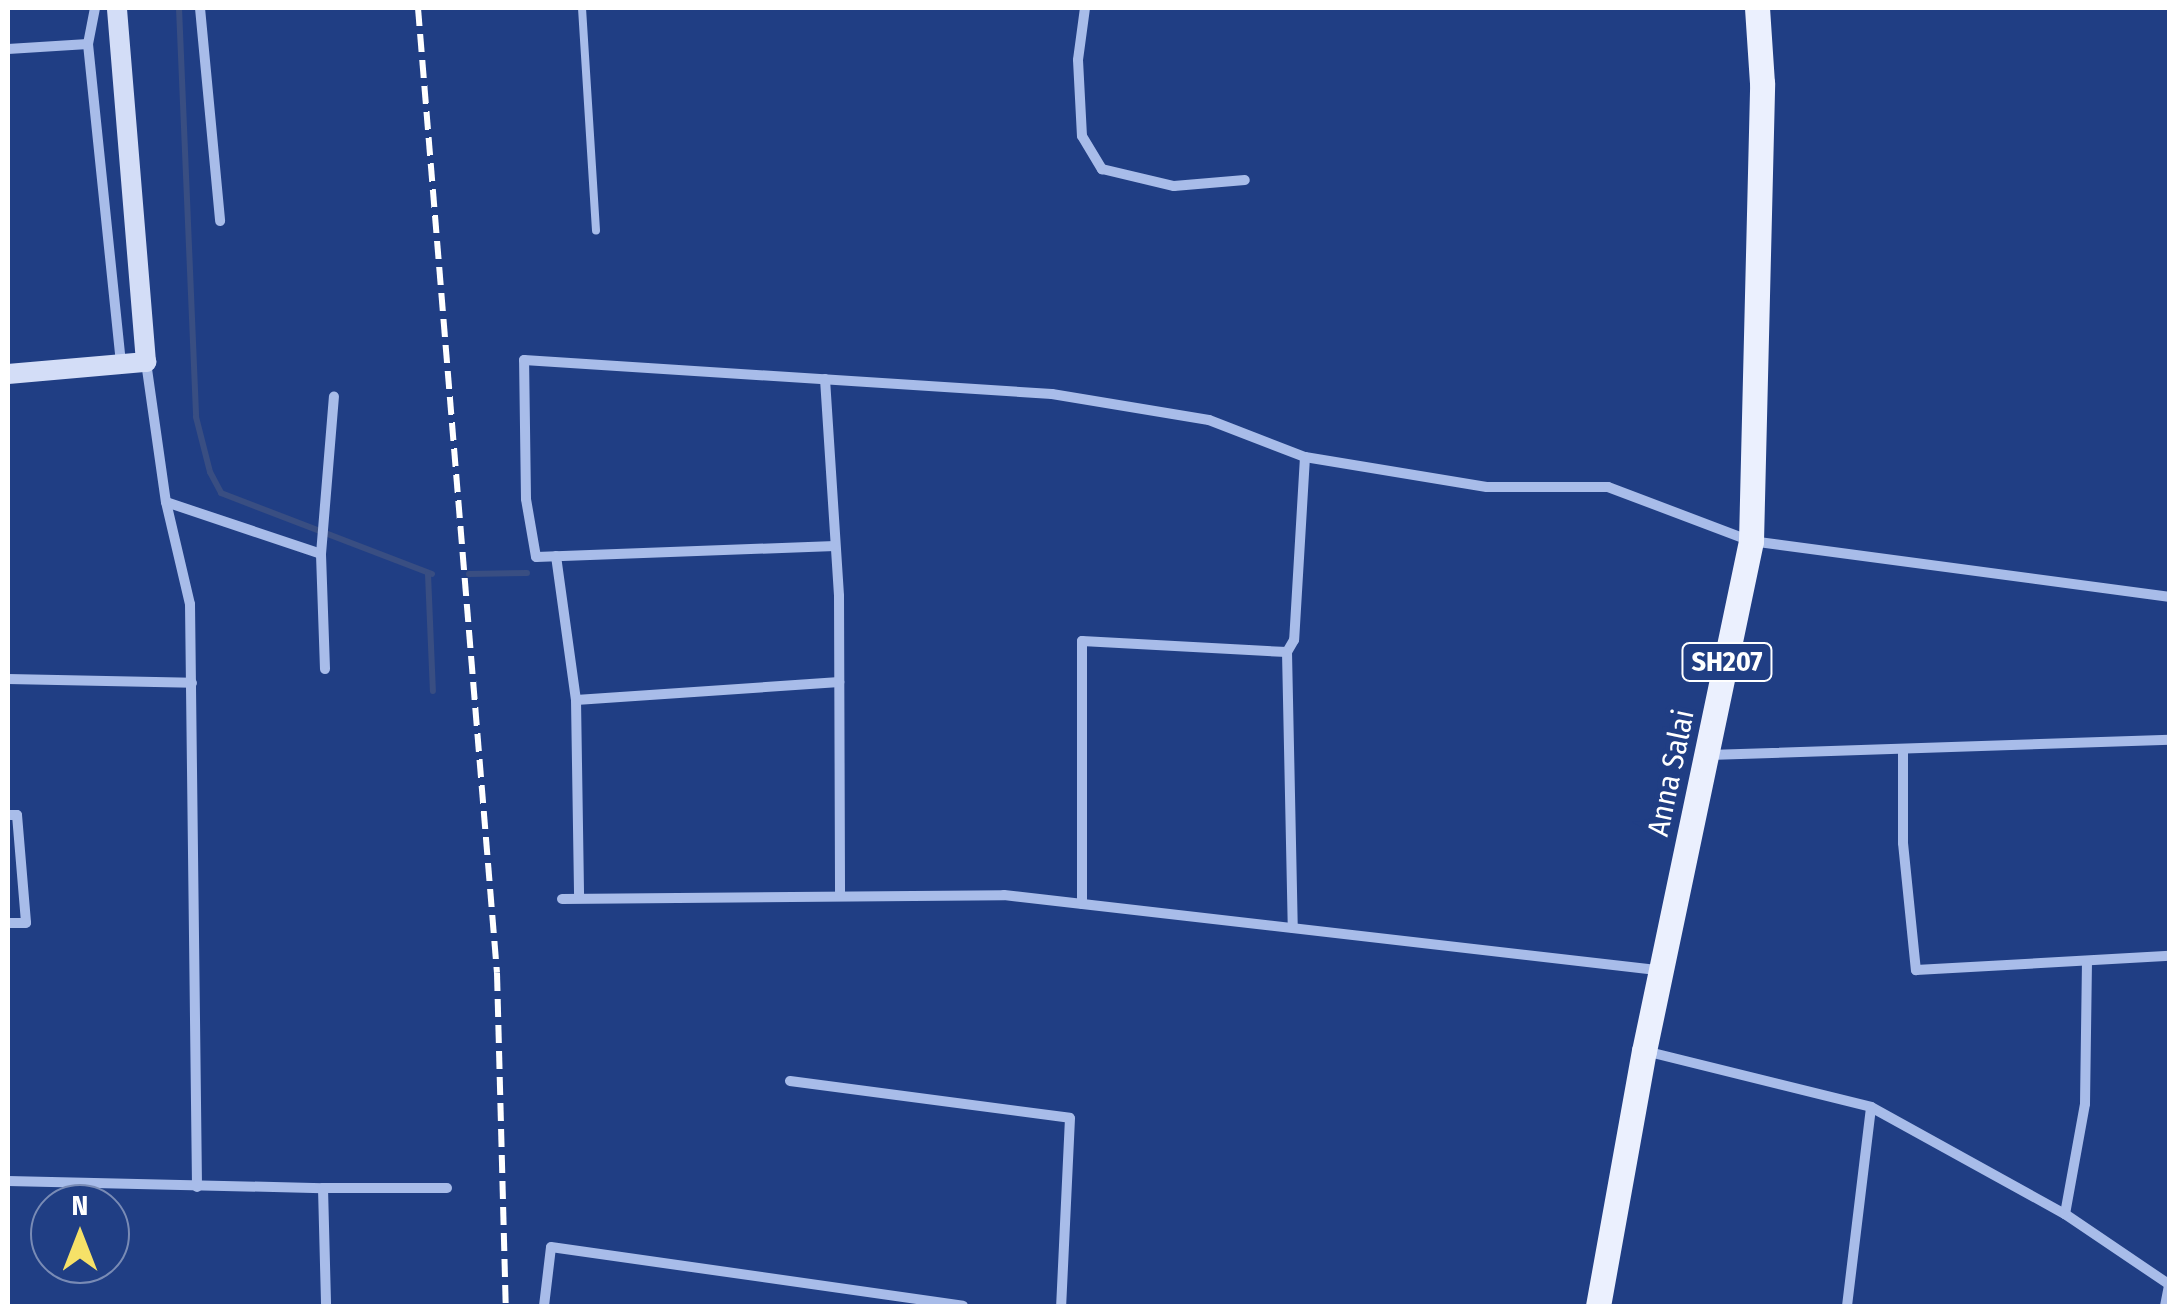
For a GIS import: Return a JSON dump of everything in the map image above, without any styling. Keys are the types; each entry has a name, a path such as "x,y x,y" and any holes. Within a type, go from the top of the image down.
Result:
{"main road":[{"name":"Anna Salai","path":"1598,1306 1644,1051 1664,971 1751,541 1762,83 1757,8"}],"street":[{"path":"95,8 88,44 120,364"},
{"path":"118,8 146,362 166,502 190,604 197,1187"},
{"path":"200,8 220,221"},
{"path":"1085,8 1078,60 1082,136 1102,169 1174,186 1246,180"},
{"path":"8,49 88,44"},
{"path":"834,546 536,557 526,499 524,360 1052,394 1210,420 1305,457 1487,487 1608,487 1751,541 2170,597"},
{"path":"8,374 146,362"},
{"path":"825,379 839,682 840,895"},
{"path":"325,669 321,554 334,396"},
{"path":"1292,928 1287,652 1294,640 1305,457"},
{"path":"166,502 321,554"},
{"path":"556,556 576,700 579,898"},
{"path":"1082,904 1082,642 1287,652"},
{"path":"8,680 192,684"},
{"path":"576,700 839,682"},
{"path":"1708,756 2170,740"},
{"path":"1903,752 1903,843 1916,970 2170,956"},
{"path":"8,815 17,815 26,923 8,923"},
{"path":"562,899 1004,895 1664,971"},
{"path":"2065,1214 2086,1104 2088,960"},
{"path":"1644,1051 1871,1107 2065,1214 2169,1285 2165,1306"},
{"path":"790,1081 1070,1118 1061,1306"},
{"path":"1847,1306 1871,1107"},
{"path":"8,1181 446,1188"},
{"path":"323,1188 326,1306"},
{"path":"544,1306 552,1246 963,1306"}],"lane":[{"path":"582,8 596,231"}],"waterway":[{"path":"179,8 196,417 210,472 221,493 432,574"},
{"path":"469,574 527,573"},
{"path":"428,574 433,691"}],"railway":[{"path":"418,8 497,973 506,1306"}]}
